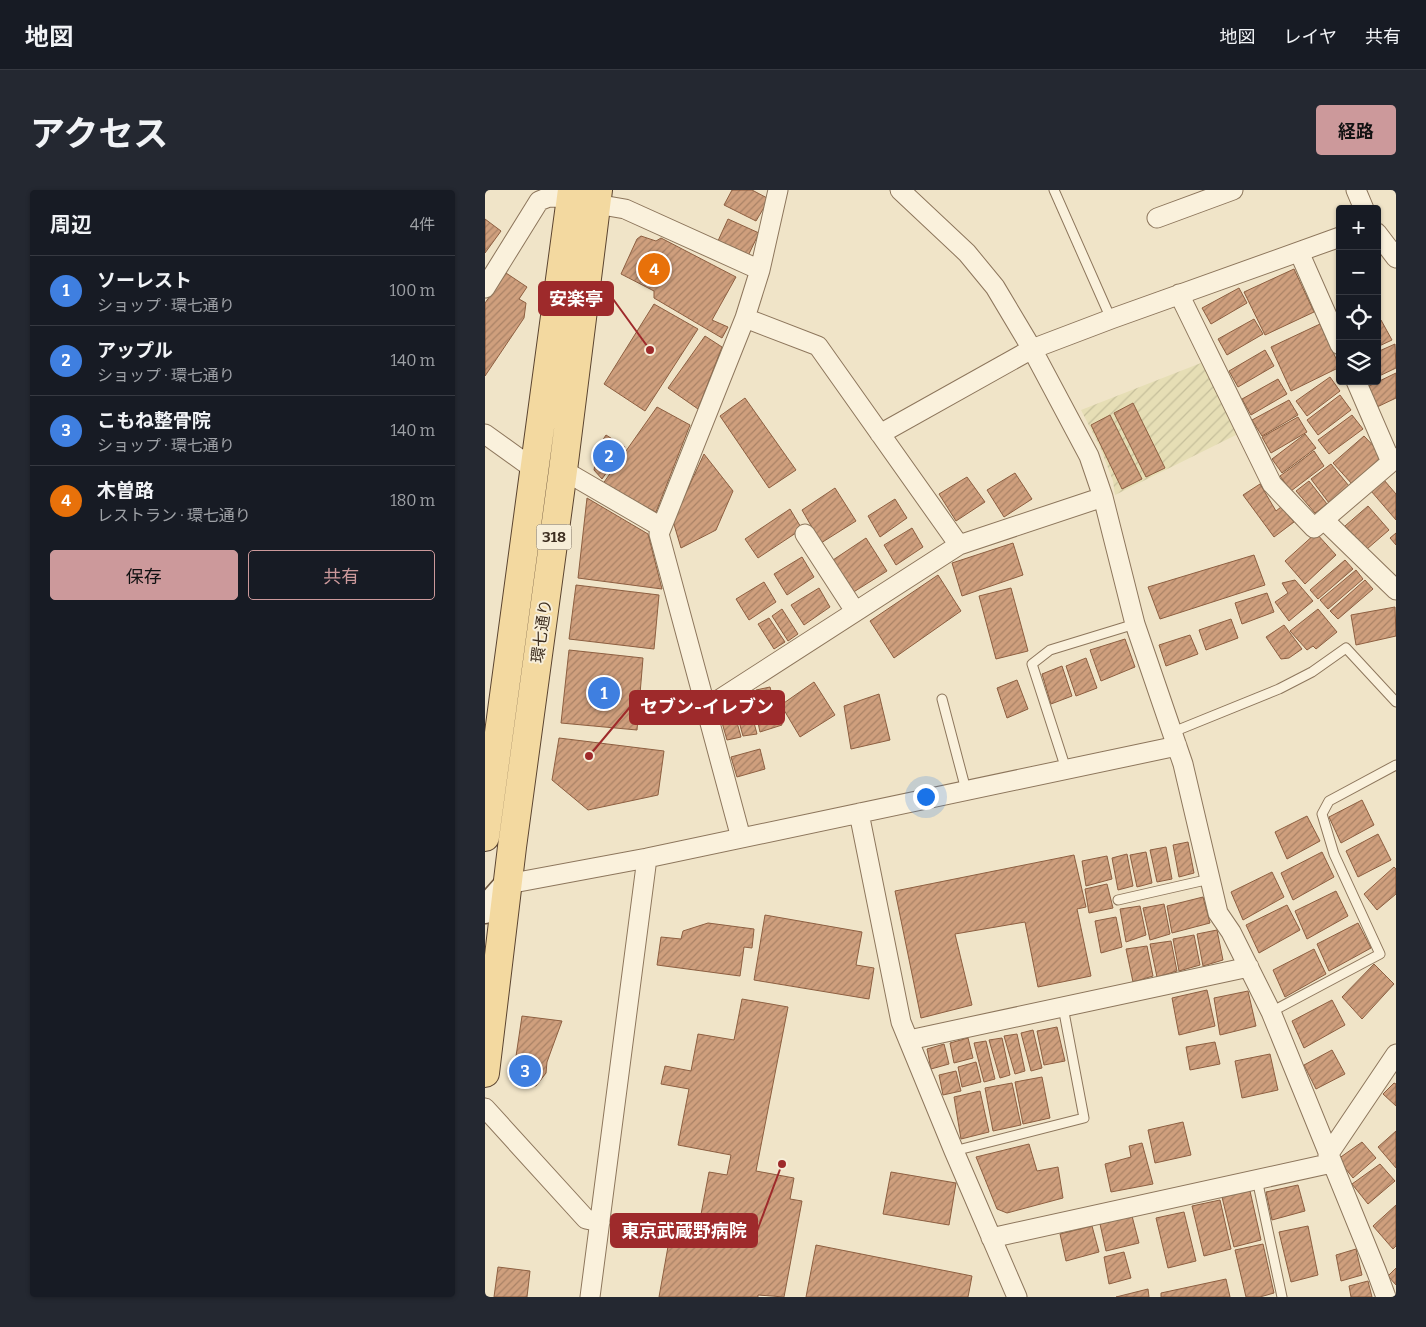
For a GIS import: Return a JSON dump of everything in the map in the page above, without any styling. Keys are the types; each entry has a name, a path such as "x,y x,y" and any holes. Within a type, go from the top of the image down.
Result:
{"main road":[{"name":"環七通り","path":"485,837 535,470 584,195"},
{"name":"環七通り","path":"485,1073 496,887 563,470 584,195"},
{"path":"485,910 496,887"}],"street":[{"path":"741,838 659,534 745,318 760,270 778,190"},
{"path":"1157,218 1188,198 1233,190"},
{"path":"1356,190 1362,205"},
{"path":"903,191 967,253 990,280 1032,349 1089,456 1103,497 1135,624 1183,764 1219,912 1271,1012 1386,1297"},
{"path":"485,288 539,201 549,197 584,195 625,209 760,270"},
{"path":"1385,235 1396,258"},
{"path":"880,434 1032,349 1336,238"},
{"path":"1299,252 1338,340"},
{"path":"1179,294 1272,484 1314,528 1393,460 1358,385"},
{"path":"745,318 817,346 959,545"},
{"path":"485,434 535,470"},
{"path":"563,470 661,527"},
{"path":"706,708 959,545 1103,497"},
{"path":"1324,520 1396,590"},
{"path":"805,534 855,611"},
{"path":"496,887 647,858 1065,769 1175,739"},
{"path":"859,813 901,1022 1017,1297"},
{"path":"590,1297 647,858"},
{"path":"909,1040 1249,968"},
{"path":"991,1238 1257,1179 1330,1159 1396,1054"},
{"path":"485,1108 586,1219 600,1222"}],"lane":[{"path":"1054,190 1111,319"},
{"path":"1065,769 1032,664 1050,650 1135,624"},
{"path":"1175,739 1312,672 1346,648 1396,702"},
{"path":"942,699 966,790"},
{"path":"1271,1012 1380,954 1334,854 1322,814 1329,801 1396,765"},
{"path":"1118,900 1210,879"},
{"path":"954,1151 1084,1118 1063,1007"},
{"path":"1257,1179 1282,1297"}],"shaded area":[{"path":"1206,361 1242,432 1115,495 1113,481 1100,447 1081,410"}],"building":[{"path":"732,190 752,190 769,199 756,221 724,205"},
{"path":"485,219 501,231 485,253"},
{"path":"728,219 759,233 747,258 717,243"},
{"path":"641,236 656,241 661,238 736,277 712,320 728,327 722,338 654,298 654,291 621,274 637,239"},
{"path":"1294,269 1314,312 1265,335 1244,292"},
{"path":"506,273 527,287 519,299 526,303 524,318 485,376 485,303"},
{"path":"1239,288 1247,303 1211,324 1202,308"},
{"path":"654,304 698,329 645,411 604,384"},
{"path":"1254,319 1263,334 1227,355 1218,339"},
{"path":"1381,320 1392,340 1381,345"},
{"path":"1320,324 1336,358 1336,369 1291,391 1271,347"},
{"path":"705,336 722,347 698,409 668,388"},
{"path":"1395,344 1396,368 1381,375 1381,350"},
{"path":"1265,350 1274,366 1238,387 1229,371"},
{"path":"1396,373 1396,398 1377,407 1367,387 1381,385 1381,380"},
{"path":"1330,377 1340,391 1307,416 1296,401"},
{"path":"1278,379 1287,394 1251,415 1242,399"},
{"path":"1340,395 1351,410 1318,435 1307,420"},
{"path":"745,398 796,470 769,488 720,416"},
{"path":"1289,400 1298,415 1262,436 1252,420"},
{"path":"1133,403 1165,468 1146,477 1114,413"},
{"path":"657,407 690,425 656,512 602,485"},
{"path":"1110,415 1142,479 1122,489 1091,425"},
{"path":"1352,415 1363,429 1329,454 1318,440"},
{"path":"1298,417 1307,432 1271,453 1262,437"},
{"path":"1305,434 1316,448 1282,473 1272,459"},
{"path":"606,435 625,447 602,479 594,470 598,447"},
{"path":"1364,436 1384,457 1352,484 1333,463"},
{"path":"1314,451 1324,466 1291,491 1280,476"},
{"path":"704,454 733,491 716,530 681,548 673,521"},
{"path":"1331,464 1349,486 1329,503 1311,479"},
{"path":"1015,473 1032,499 1004,517 987,490"},
{"path":"967,477 985,502 956,521 939,494"},
{"path":"1384,480 1396,494 1396,520 1371,491"},
{"path":"1309,481 1327,504 1315,513 1296,491"},
{"path":"1260,484 1276,511 1281,507 1294,522 1274,537 1243,495"},
{"path":"835,488 856,521 821,543 802,510"},
{"path":"587,498 648,534 662,589 578,578"},
{"path":"895,499 907,518 880,537 868,516"},
{"path":"1368,506 1389,530 1367,549 1345,526"},
{"path":"790,509 802,529 758,558 745,539"},
{"path":"912,528 923,547 896,565 884,545"},
{"path":"1316,533 1336,555 1305,584 1285,561"},
{"path":"1396,533 1396,545 1390,538"},
{"path":"866,538 887,571 852,593 833,560"},
{"path":"1013,543 1023,575 962,596 952,563"},
{"path":"1254,555 1265,585 1160,619 1148,587"},
{"path":"802,557 814,577 787,595 774,574"},
{"path":"1345,560 1353,569 1318,599 1310,590"},
{"path":"1356,570 1363,579 1328,609 1320,600"},
{"path":"938,575 961,611 894,658 870,621"},
{"path":"1295,580 1313,601 1289,621 1275,602 1288,593 1282,583"},
{"path":"1365,580 1373,589 1338,619 1330,611"},
{"path":"764,582 776,602 749,620 736,599"},
{"path":"576,585 659,595 654,649 569,639"},
{"path":"819,588 830,607 804,625 791,605"},
{"path":"1011,588 1028,651 996,659 979,596"},
{"path":"1267,593 1274,612 1242,624 1235,603"},
{"path":"1395,607 1396,636 1356,645 1351,615"},
{"path":"782,609 798,634 788,641 772,616"},
{"path":"1318,609 1337,632 1316,649 1313,646 1307,650 1290,631"},
{"path":"769,618 785,642 774,649 758,624"},
{"path":"1231,619 1238,638 1206,650 1199,630"},
{"path":"1284,625 1302,649 1289,658 1281,659 1266,637"},
{"path":"1190,635 1198,654 1166,666 1159,645"},
{"path":"1125,639 1135,667 1101,681 1090,650"},
{"path":"569,650 643,658 637,730 561,723"},
{"path":"1086,658 1097,688 1076,696 1066,666"},
{"path":"1062,666 1072,696 1051,704 1042,674"},
{"path":"1017,680 1028,709 1007,718 997,688"},
{"path":"814,682 835,715 800,737 781,705"},
{"path":"770,687 776,710 761,714 756,690"},
{"path":"879,694 890,740 851,749 844,706"},
{"path":"749,704 757,734 743,736 735,707"},
{"path":"733,708 741,737 727,740 721,719 726,709"},
{"path":"779,712 782,725 760,732 757,718"},
{"path":"559,738 664,751 658,795 588,810 552,780"},
{"path":"760,749 765,769 737,777 731,757"},
{"path":"1362,800 1374,825 1341,843 1329,817"},
{"path":"1307,816 1320,841 1287,859 1275,832"},
{"path":"1378,834 1391,860 1358,877 1346,851"},
{"path":"1188,842 1194,873 1179,877 1173,845"},
{"path":"1166,847 1172,879 1157,882 1150,850"},
{"path":"1146,852 1152,883 1137,887 1130,855"},
{"path":"1322,852 1334,877 1293,900 1281,873"},
{"path":"1127,854 1133,886 1118,890 1112,858"},
{"path":"1074,855 1086,907 1077,909 1091,976 1038,987 1025,922 955,934 972,1005 921,1018 895,891"},
{"path":"1107,856 1112,879 1086,886 1082,861"},
{"path":"1394,867 1396,869 1396,894 1377,910 1364,894"},
{"path":"1272,872 1284,897 1243,920 1231,892"},
{"path":"1107,884 1113,908 1089,913 1085,889"},
{"path":"1336,891 1348,916 1307,939 1295,911"},
{"path":"1203,897 1210,923 1172,933 1167,906"},
{"path":"1164,904 1170,934 1150,940 1143,908"},
{"path":"1287,905 1300,930 1259,953 1246,925"},
{"path":"1140,906 1146,935 1126,942 1120,909"},
{"path":"765,915 862,932 856,965 874,968 869,999 754,980"},
{"path":"1116,917 1122,947 1101,953 1095,921"},
{"path":"708,923 754,929 752,948 744,947 740,976 657,965 661,937 681,939 683,931"},
{"path":"1358,923 1371,948 1329,971 1317,944"},
{"path":"1217,930 1223,960 1203,966 1197,934"},
{"path":"1194,935 1200,965 1179,971 1173,939"},
{"path":"1171,941 1177,971 1157,977 1150,944"},
{"path":"1147,946 1153,976 1133,982 1126,949"},
{"path":"1314,949 1326,974 1285,997 1273,970"},
{"path":"1374,964 1394,984 1362,1019 1342,997"},
{"path":"1207,990 1215,1026 1179,1035 1172,998"},
{"path":"1248,991 1256,1026 1220,1035 1214,998"},
{"path":"742,999 788,1007 756,1171 794,1178 790,1199 802,1201 784,1297 758,1295 758,1297 659,1297 669,1241 695,1246 709,1172 727,1175 731,1155 678,1145 689,1089 661,1084 665,1066 691,1071 698,1034 734,1040"},
{"path":"1332,1000 1345,1025 1304,1048 1292,1021"},
{"path":"522,1016 562,1021 547,1062 546,1073 536,1086 512,1083"},
{"path":"1057,1027 1065,1061 1044,1065 1037,1031"},
{"path":"1033,1030 1042,1068 1031,1071 1021,1033"},
{"path":"1017,1034 1025,1071 1015,1074 1004,1036"},
{"path":"968,1038 973,1058 954,1063 950,1043"},
{"path":"1002,1038 1010,1075 1000,1078 989,1040"},
{"path":"986,1041 995,1079 984,1082 974,1043"},
{"path":"1215,1042 1220,1064 1190,1070 1186,1047"},
{"path":"944,1044 949,1064 931,1069 927,1049"},
{"path":"1332,1050 1345,1074 1316,1089 1304,1065"},
{"path":"1270,1054 1278,1090 1242,1098 1235,1061"},
{"path":"976,1062 981,1082 962,1087 958,1067"},
{"path":"956,1071 961,1091 943,1095 939,1075"},
{"path":"1042,1077 1050,1118 1023,1124 1015,1082"},
{"path":"1012,1083 1021,1125 993,1131 985,1088"},
{"path":"1394,1083 1396,1084 1396,1106 1383,1094"},
{"path":"980,1091 989,1132 961,1139 954,1097"},
{"path":"1183,1122 1191,1155 1155,1163 1148,1130"},
{"path":"1396,1131 1396,1168 1378,1147"},
{"path":"1362,1142 1376,1158 1353,1178 1338,1159"},
{"path":"1142,1143 1153,1184 1111,1192 1105,1164 1131,1157 1129,1146"},
{"path":"1029,1144 1037,1171 1058,1167 1063,1198 1007,1213 997,1209 976,1157"},
{"path":"1380,1164 1395,1181 1368,1204 1352,1184"},
{"path":"891,1172 956,1183 949,1225 883,1214"},
{"path":"1298,1185 1305,1211 1272,1220 1266,1192"},
{"path":"1250,1191 1261,1240 1234,1247 1222,1197"},
{"path":"1220,1200 1231,1249 1204,1256 1192,1206"},
{"path":"1396,1205 1396,1246 1393,1249 1373,1226"},
{"path":"1184,1212 1196,1261 1168,1268 1156,1218"},
{"path":"1132,1216 1139,1243 1106,1251 1100,1224"},
{"path":"1092,1226 1099,1252 1066,1261 1060,1234"},
{"path":"1308,1226 1318,1275 1291,1282 1279,1232"},
{"path":"1263,1244 1274,1293 1260,1297 1246,1297 1235,1250"},
{"path":"816,1245 972,1276 968,1297 806,1297"},
{"path":"1356,1249 1362,1275 1341,1281 1336,1255"},
{"path":"1124,1252 1131,1278 1109,1284 1104,1257"},
{"path":"498,1267 530,1271 527,1297 494,1297"},
{"path":"1396,1268 1396,1285 1388,1276"},
{"path":"1226,1279 1230,1297 1161,1297 1161,1293"},
{"path":"1368,1281 1372,1297 1351,1297 1349,1286"},
{"path":"1148,1289 1149,1297 1116,1297"}],"place":[{"name":"木曽路","path":"654,269"},
{"name":"安楽亭","path":"650,350"},
{"name":"アップル","path":"609,456"},
{"name":"ソーレスト","path":"604,693"},
{"name":"セブン-イレブン","path":"589,756"},
{"name":"こもね整骨院","path":"525,1071"},
{"name":"東京武蔵野病院","path":"782,1164"}]}
